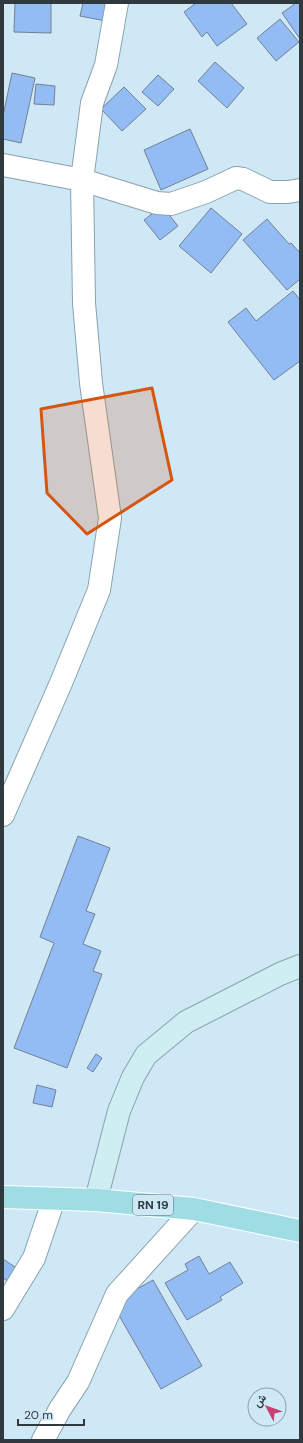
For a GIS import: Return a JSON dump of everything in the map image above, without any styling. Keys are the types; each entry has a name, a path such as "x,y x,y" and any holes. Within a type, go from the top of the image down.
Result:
{"main road":[{"path":"96,1200 120,1111 133,1077 146,1055 186,1022 280,974 300,966"},
{"name":"RN 19","path":"3,1197 96,1200 194,1209 300,1231"}],"street":[{"path":"3,815 61,683 99,590 110,518 91,383 84,303 82,180 92,103 106,65 117,3"},
{"path":"3,165 82,180 157,203 171,204 206,192 236,178 243,179 270,192 300,190"},
{"path":"3,1309 34,1258 54,1199"},
{"path":"43,1440 60,1409 78,1382 118,1294 194,1209"}],"highlighted area":[{"path":"152,388 172,480 87,534 47,493 41,409"}],"building":[{"path":"15,3 51,3 51,33 14,32"},
{"path":"83,3 115,3 111,22 80,16"},
{"path":"196,3 231,3 247,24 217,46 207,32 202,37 184,12"},
{"path":"296,3 300,3 300,39 282,13"},
{"path":"280,19 299,42 276,61 257,38"},
{"path":"215,62 244,88 227,108 198,81"},
{"path":"12,73 35,78 21,143 3,139 3,116"},
{"path":"158,75 174,89 158,106 142,92"},
{"path":"36,84 55,86 54,105 34,104"},
{"path":"124,87 146,109 122,131 101,109"},
{"path":"190,129 208,169 161,190 144,150"},
{"path":"162,206 178,226 160,240 144,220"},
{"path":"211,208 242,234 211,273 179,246"},
{"path":"267,219 289,244 291,243 300,253 300,279 287,290 243,240"},
{"path":"293,291 300,300 300,361 274,380 228,322 246,308 256,321"},
{"path":"78,836 110,848 86,911 95,914 83,944 101,951 93,971 102,974 67,1068 14,1048 54,943 40,937"},
{"path":"96,1054 102,1058 93,1072 87,1068"},
{"path":"37,1085 56,1090 52,1107 33,1103"},
{"path":"199,1256 209,1274 230,1262 243,1283 220,1297 222,1300 187,1320 165,1283 188,1270 185,1264"},
{"path":"3,1259 18,1269 9,1282 3,1278"},
{"path":"153,1280 202,1366 161,1389 112,1303"}]}
